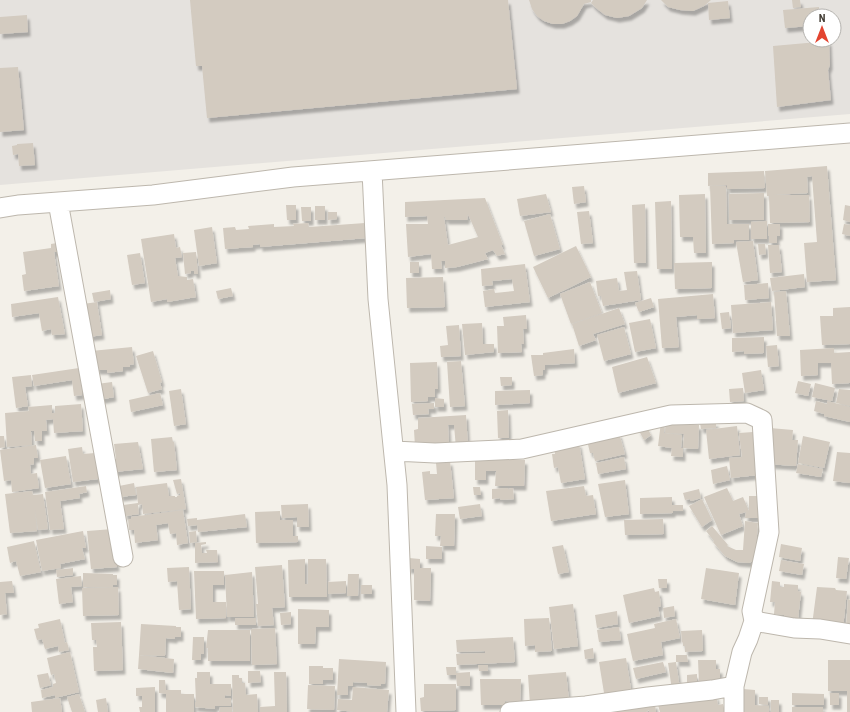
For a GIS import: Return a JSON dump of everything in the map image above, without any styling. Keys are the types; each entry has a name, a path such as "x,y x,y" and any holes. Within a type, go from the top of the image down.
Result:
{"street":[{"path":"0,208 18,205 153,195 293,177 850,133"},
{"path":"372,171 378,299 397,485 406,712"},
{"path":"58,202 122,557"},
{"path":"394,451 436,453 522,449 670,415 746,413 762,420 768,532 752,611 754,621 742,652 734,686 734,712"},
{"path":"754,621 794,628 820,629 850,634"},
{"path":"510,712 586,706 734,686"}],"shaded area":[{"path":"0,0 850,0 850,114 0,185"}],"building":[{"path":"190,0 508,0 517,89 207,118 202,66 196,66"},
{"path":"529,0 591,0 591,2 584,4 577,16 570,21 562,24 553,24 544,21 537,16 532,9"},
{"path":"593,0 647,0 642,8 629,16 617,18 605,15 591,3"},
{"path":"661,0 711,0 704,6 693,11 668,7"},
{"path":"792,0 800,0 801,7 793,8"},
{"path":"728,1 730,18 709,20 708,3"},
{"path":"802,8 802,27 785,28 783,10"},
{"path":"27,15 28,32 0,34 0,17"},
{"path":"802,43 802,48 829,48 830,65 828,70 831,100 777,107 773,46"},
{"path":"18,67 24,130 0,132 0,68"},
{"path":"33,143 35,165 19,166 18,154 13,155 12,146 17,144"},
{"path":"827,166 836,280 807,282 804,243 817,242 812,176 807,177 808,193 773,195 809,195 810,222 770,223 769,196 767,196 765,171"},
{"path":"764,171 765,188 727,189 727,185 708,186 708,173"},
{"path":"584,186 586,202 574,204 572,187"},
{"path":"710,186 726,186 727,224 749,224 749,240 734,240 734,243 712,244"},
{"path":"764,193 764,220 729,220 729,194"},
{"path":"546,194 551,212 520,216 517,199"},
{"path":"705,194 706,253 694,253 693,237 680,237 679,195"},
{"path":"485,198 505,254 497,256 493,250 485,253 488,259 457,267 445,268 445,261 441,261 442,269 432,269 431,254 408,257 406,224 428,224 427,216 405,217 405,202","holes":["468,214 478,237 448,245 444,217 446,220 467,220"]},
{"path":"671,201 672,269 657,269 655,202"},
{"path":"645,204 646,263 634,263 632,205"},
{"path":"286,205 296,205 296,220 287,220"},
{"path":"845,205 850,206 850,222 843,220"},
{"path":"315,206 325,206 325,220 315,220"},
{"path":"301,207 311,207 311,221 302,221"},
{"path":"589,211 593,243 581,244 577,212"},
{"path":"328,212 337,212 337,219 328,220"},
{"path":"550,214 560,249 534,256 524,221"},
{"path":"767,221 767,239 751,239 751,222"},
{"path":"308,223 309,227 365,223 367,238 260,247 260,244 253,245 253,247 225,249 223,228 235,227 236,230 249,229 248,226 274,224 274,227 294,226 293,224"},
{"path":"768,224 780,224 780,236 777,236 777,243 769,243"},
{"path":"844,224 850,225 850,236 842,234"},
{"path":"212,227 217,263 199,266 194,230"},
{"path":"174,234 176,248 180,247 182,257 175,258 178,276 187,277 187,280 193,279 196,297 167,302 167,299 151,302 141,239"},
{"path":"753,241 758,280 743,282 736,242"},
{"path":"57,243 58,252 54,252 59,286 24,291 22,275 26,274 23,252 51,248 51,244"},
{"path":"758,244 765,244 766,254 759,255"},
{"path":"768,245 779,245 782,272 770,273"},
{"path":"576,246 591,277 548,298 533,267"},
{"path":"196,252 198,274 194,274 194,271 191,271 191,273 185,274 183,253"},
{"path":"140,253 145,283 132,285 127,255"},
{"path":"410,262 419,262 419,273 410,273"},
{"path":"712,262 712,288 675,289 674,263"},
{"path":"525,264 530,302 485,307 483,291 494,289 495,293 514,291 512,279 492,281 493,285 482,286 481,269"},
{"path":"637,271 641,300 603,306 601,296 598,296 596,281 617,278 619,291 627,290 624,272"},
{"path":"804,274 805,287 772,291 770,278"},
{"path":"443,277 445,307 407,308 406,278"},
{"path":"590,282 602,313 571,324 560,294"},
{"path":"768,283 769,298 745,300 744,285"},
{"path":"231,288 233,296 218,299 216,291"},
{"path":"110,290 111,299 94,302 92,293"},
{"path":"786,291 790,336 777,336 774,292"},
{"path":"713,294 715,318 697,319 697,315 676,317 679,347 662,348 658,299"},
{"path":"58,297 65,334 52,335 51,329 42,331 39,313 12,317 11,304"},
{"path":"651,298 654,307 639,312 635,303"},
{"path":"97,302 102,335 89,337 83,304"},
{"path":"771,302 773,330 733,333 731,305"},
{"path":"850,307 850,344 822,345 820,316 833,316 833,308"},
{"path":"619,308 625,324 593,334 596,340 579,346 572,324"},
{"path":"729,312 731,328 722,329 720,313"},
{"path":"526,315 527,329 523,329 524,344 521,344 522,352 498,353 497,326 504,326 503,317"},
{"path":"650,319 656,348 635,352 629,323"},
{"path":"482,323 483,344 494,344 494,352 465,355 462,324"},
{"path":"459,325 461,356 441,357 440,346 448,345 446,326"},
{"path":"624,327 631,354 604,361 597,335"},
{"path":"764,337 764,353 744,354 744,351 732,352 732,338"},
{"path":"777,345 779,366 768,367 766,346"},
{"path":"132,347 134,364 130,365 130,367 123,367 123,371 107,373 107,370 97,370 91,351"},
{"path":"834,348 834,353 850,352 850,383 832,384 831,363 818,363 818,375 801,376 800,350"},
{"path":"574,349 575,363 545,365 543,375 534,376 531,355 543,355 543,353"},
{"path":"153,351 162,382 160,383 162,389 148,393 136,356"},
{"path":"647,357 656,383 618,393 612,367"},
{"path":"461,361 465,406 450,407 447,362"},
{"path":"437,362 438,389 435,389 435,397 428,397 428,401 411,402 410,363"},
{"path":"79,368 82,395 74,396 72,380 34,386 32,375"},
{"path":"761,370 764,390 745,393 742,373"},
{"path":"31,375 32,386 25,387 28,406 16,408 12,377"},
{"path":"500,377 512,377 512,385 501,386"},
{"path":"798,381 811,384 808,396 795,393"},
{"path":"112,382 114,397 99,400 97,384"},
{"path":"815,383 835,388 832,401 812,397"},
{"path":"743,388 744,401 730,402 729,389"},
{"path":"181,389 186,424 174,426 169,391"},
{"path":"839,389 850,390 850,406 836,403"},
{"path":"530,390 530,403 495,405 495,391"},
{"path":"160,393 163,405 131,412 129,400"},
{"path":"435,398 444,399 444,407 435,407"},
{"path":"816,401 827,404 827,401 850,407 850,422 824,416 824,414 814,411"},
{"path":"434,403 434,409 428,409 429,414 413,415 412,404"},
{"path":"81,404 83,431 54,433 53,419 46,420 47,431 42,431 42,441 35,441 34,431 31,431 32,445 7,447 5,413 29,411 28,407 52,405 52,413 55,413 55,406"},
{"path":"508,410 509,438 498,438 497,411"},
{"path":"466,415 468,447 456,448 454,425 448,425 449,444 415,446 414,430 418,429 418,418"},
{"path":"661,422 665,423 664,433 682,435 681,448 683,448 683,457 671,456 672,448 658,446"},
{"path":"716,422 716,428 701,429 700,423"},
{"path":"666,423 699,425 698,449 683,448 684,434 665,433"},
{"path":"645,424 651,435 644,440 638,429"},
{"path":"737,426 740,455 709,459 706,430"},
{"path":"770,428 793,430 792,440 798,440 796,466 767,464"},
{"path":"753,432 758,475 731,478 729,458 742,457 739,433"},
{"path":"619,433 625,454 595,461 593,453 590,453 587,440"},
{"path":"0,436 4,436 5,447 0,448"},
{"path":"803,436 830,442 824,468 798,463"},
{"path":"172,437 174,442 177,470 154,472 151,439"},
{"path":"138,442 143,469 114,472 113,459 116,459 114,444"},
{"path":"579,443 585,479 561,483 558,467 554,468 552,454 555,454 554,447"},
{"path":"36,445 38,458 34,458 34,464 30,465 31,474 37,473 39,488 12,492 11,480 4,481 0,450"},
{"path":"82,447 83,454 95,453 98,479 73,482 68,449"},
{"path":"837,452 850,453 850,483 833,481"},
{"path":"66,456 71,484 45,488 40,460"},
{"path":"624,457 626,469 598,474 596,463"},
{"path":"475,459 525,460 524,486 495,486 496,471 486,471 486,480 475,480"},
{"path":"450,461 454,498 425,500 422,472 430,471 430,474 437,474 436,463"},
{"path":"798,464 823,469 821,477 796,473"},
{"path":"727,466 730,480 713,484 711,470"},
{"path":"181,479 186,509 143,514 142,504 138,505 139,514 125,516 123,505 138,503 136,487 167,483 169,496 177,497 180,493 177,494 173,480"},
{"path":"625,480 629,514 605,517 598,484"},
{"path":"134,483 136,495 120,497 119,486"},
{"path":"86,486 87,492 79,494 80,498 60,501 64,529 50,530 45,492"},
{"path":"584,486 586,496 593,495 596,514 551,521 546,491"},
{"path":"473,487 480,487 481,495 474,495"},
{"path":"513,488 514,499 492,499 492,489"},
{"path":"727,488 733,501 743,497 749,511 749,496 759,496 758,518 745,518 746,512 739,514 743,526 721,535 704,497"},
{"path":"699,489 701,498 691,501 690,499 685,500 683,493"},
{"path":"32,491 33,495 43,494 48,529 38,530 35,510 37,531 10,533 5,494"},
{"path":"672,497 672,505 683,505 683,511 673,511 673,513 640,514 640,498"},
{"path":"702,499 712,520 702,527 689,506"},
{"path":"308,504 309,527 297,527 297,517 282,518 281,505"},
{"path":"480,504 482,516 460,519 458,507"},
{"path":"183,510 188,543 177,545 176,533 170,534 168,523 156,525 158,540 135,543 134,530 129,530 128,519 131,519 131,517"},
{"path":"280,511 280,520 293,520 293,536 298,536 298,542 256,543 255,512"},
{"path":"245,514 247,527 198,532 197,525 188,526 187,519 197,518 197,520"},
{"path":"436,514 455,514 454,546 440,546 441,536 435,536"},
{"path":"663,519 664,534 625,535 624,520"},
{"path":"745,521 758,523 755,560 749,563 737,562 725,556 706,531 712,526 728,545 727,546 736,550 743,550"},
{"path":"113,529 117,567 91,569 87,531"},
{"path":"83,531 86,548 82,548 85,559 60,564 61,568 42,571 36,540"},
{"path":"196,531 197,542 190,543 189,532"},
{"path":"34,541 41,572 20,576 16,561 10,563 7,547"},
{"path":"206,542 206,544 201,545 202,553 207,553 206,550 217,550 218,562 195,563 195,543"},
{"path":"781,544 802,548 800,561 779,557"},
{"path":"563,545 569,572 558,574 552,547"},
{"path":"426,546 442,547 442,559 426,559"},
{"path":"838,557 849,558 846,579 836,578"},
{"path":"409,558 420,559 420,568 431,568 430,601 414,600 414,569 408,569"},
{"path":"305,559 305,584 308,584 308,559 326,559 327,597 289,597 288,560"},
{"path":"781,560 804,564 802,575 779,571"},
{"path":"282,565 285,607 272,608 274,625 258,626 255,567"},
{"path":"189,567 191,609 179,610 177,581 168,582 167,568"},
{"path":"73,568 73,575 57,577 56,570"},
{"path":"706,568 739,573 735,605 701,599"},
{"path":"194,571 224,571 224,585 213,585 213,602 226,602 226,618 196,619"},
{"path":"252,572 254,617 227,617 225,575"},
{"path":"83,573 117,575 117,585 113,585 113,587 83,587"},
{"path":"348,574 359,574 358,596 347,596"},
{"path":"81,576 82,586 71,587 73,602 59,604 56,579"},
{"path":"658,579 667,579 667,588 659,588"},
{"path":"12,581 14,593 5,593 7,614 0,615 0,582"},
{"path":"346,581 346,593 328,594 328,582"},
{"path":"772,581 780,582 780,587 784,587 784,584 798,585 798,591 801,592 798,619 784,618 784,615 774,614 775,602 770,602"},
{"path":"361,585 372,585 372,594 361,594"},
{"path":"118,587 119,615 83,616 82,588"},
{"path":"817,587 835,588 836,590 847,591 843,628 812,625"},
{"path":"654,588 655,592 659,591 661,606 658,607 660,616 629,623 623,595"},
{"path":"848,599 850,600 850,628 846,628"},
{"path":"573,604 578,646 554,649 549,607"},
{"path":"674,606 675,616 664,618 663,608"},
{"path":"298,609 329,610 329,627 316,627 315,644 298,644"},
{"path":"617,611 618,624 597,628 595,615"},
{"path":"291,612 291,624 281,625 280,613"},
{"path":"235,618 256,618 256,625 235,625"},
{"path":"549,618 552,651 535,652 535,645 525,646 524,619"},
{"path":"60,619 65,643 67,642 69,650 59,652 58,646 45,649 42,639 37,640 34,629 39,628 38,624"},
{"path":"676,619 680,638 661,642 663,655 633,661 627,634 655,628 654,624"},
{"path":"121,622 123,670 94,671 93,647 97,647 96,640 92,640 91,623"},
{"path":"141,624 181,627 181,637 175,637 175,639 166,638 165,656 139,655"},
{"path":"619,627 621,640 599,642 597,630"},
{"path":"275,628 277,664 252,665 251,629"},
{"path":"208,630 250,630 250,661 208,661 208,648 206,648"},
{"path":"702,630 703,651 685,652 685,646 683,646 683,642 682,643 681,631"},
{"path":"193,637 204,637 204,654 201,654 201,660 192,660"},
{"path":"513,637 515,662 457,665 456,654 485,653 485,651 457,652 456,640"},
{"path":"593,648 594,658 585,659 584,650"},
{"path":"70,652 79,692 55,698 55,695 42,698 41,690 53,687 53,684 56,683 54,674 51,675 47,658"},
{"path":"139,655 174,659 173,673 138,669"},
{"path":"676,655 687,655 688,662 676,662"},
{"path":"626,658 632,695 605,699 599,662"},
{"path":"339,659 386,662 385,684 381,684 381,686 353,682 353,686 348,686 348,695 337,695"},
{"path":"698,660 716,660 716,669 720,669 720,682 699,683"},
{"path":"828,660 850,660 850,712 847,712 847,691 828,691"},
{"path":"663,662 666,672 636,679 633,668"},
{"path":"676,662 680,689 672,690 668,663"},
{"path":"478,665 488,665 488,671 479,671"},
{"path":"309,666 333,668 333,680 323,680 323,684 309,684"},
{"path":"446,667 456,667 456,673 470,672 470,686 457,686 456,675 447,675"},
{"path":"248,671 260,671 261,682 248,683"},
{"path":"197,672 210,672 210,684 231,684 231,696 225,695 225,698 231,698 231,706 215,706 215,709 195,707 195,678 197,678"},
{"path":"274,672 286,672 287,712 260,712 260,707 275,706"},
{"path":"566,672 569,701 530,705 528,675"},
{"path":"48,673 51,685 40,688 37,675"},
{"path":"697,674 697,687 687,687 687,675"},
{"path":"232,675 239,675 239,678 242,678 242,683 245,683 246,695 257,694 258,712 233,712"},
{"path":"480,679 521,679 520,702 505,701 505,705 481,705"},
{"path":"159,680 165,680 166,690 181,690 181,694 194,694 194,712 166,712 166,694 159,693"},
{"path":"424,684 456,684 456,710 421,711 420,698 424,697"},
{"path":"308,685 335,686 334,710 307,709"},
{"path":"155,687 155,712 140,712 139,707 142,707 142,696 136,696 136,688"},
{"path":"353,687 389,690 387,712 356,712 337,710 338,699 352,700"},
{"path":"743,689 755,690 755,705 769,706 769,712 742,712"},
{"path":"792,693 824,694 824,705 792,705"},
{"path":"830,693 839,693 839,705 830,705"},
{"path":"79,694 85,712 72,712 67,697"},
{"path":"716,695 718,705 723,704 725,712 660,712 658,705 668,703 669,705"},
{"path":"759,697 768,697 768,705 759,704"},
{"path":"60,698 62,712 32,712 31,702"},
{"path":"106,698 108,712 98,712 96,700"},
{"path":"771,700 779,700 779,712 771,712"},
{"path":"655,704 656,712 649,712 649,710 646,712 608,712"},
{"path":"220,707 232,707 232,712 219,712"},
{"path":"792,707 823,707 823,712 792,712"}]}
